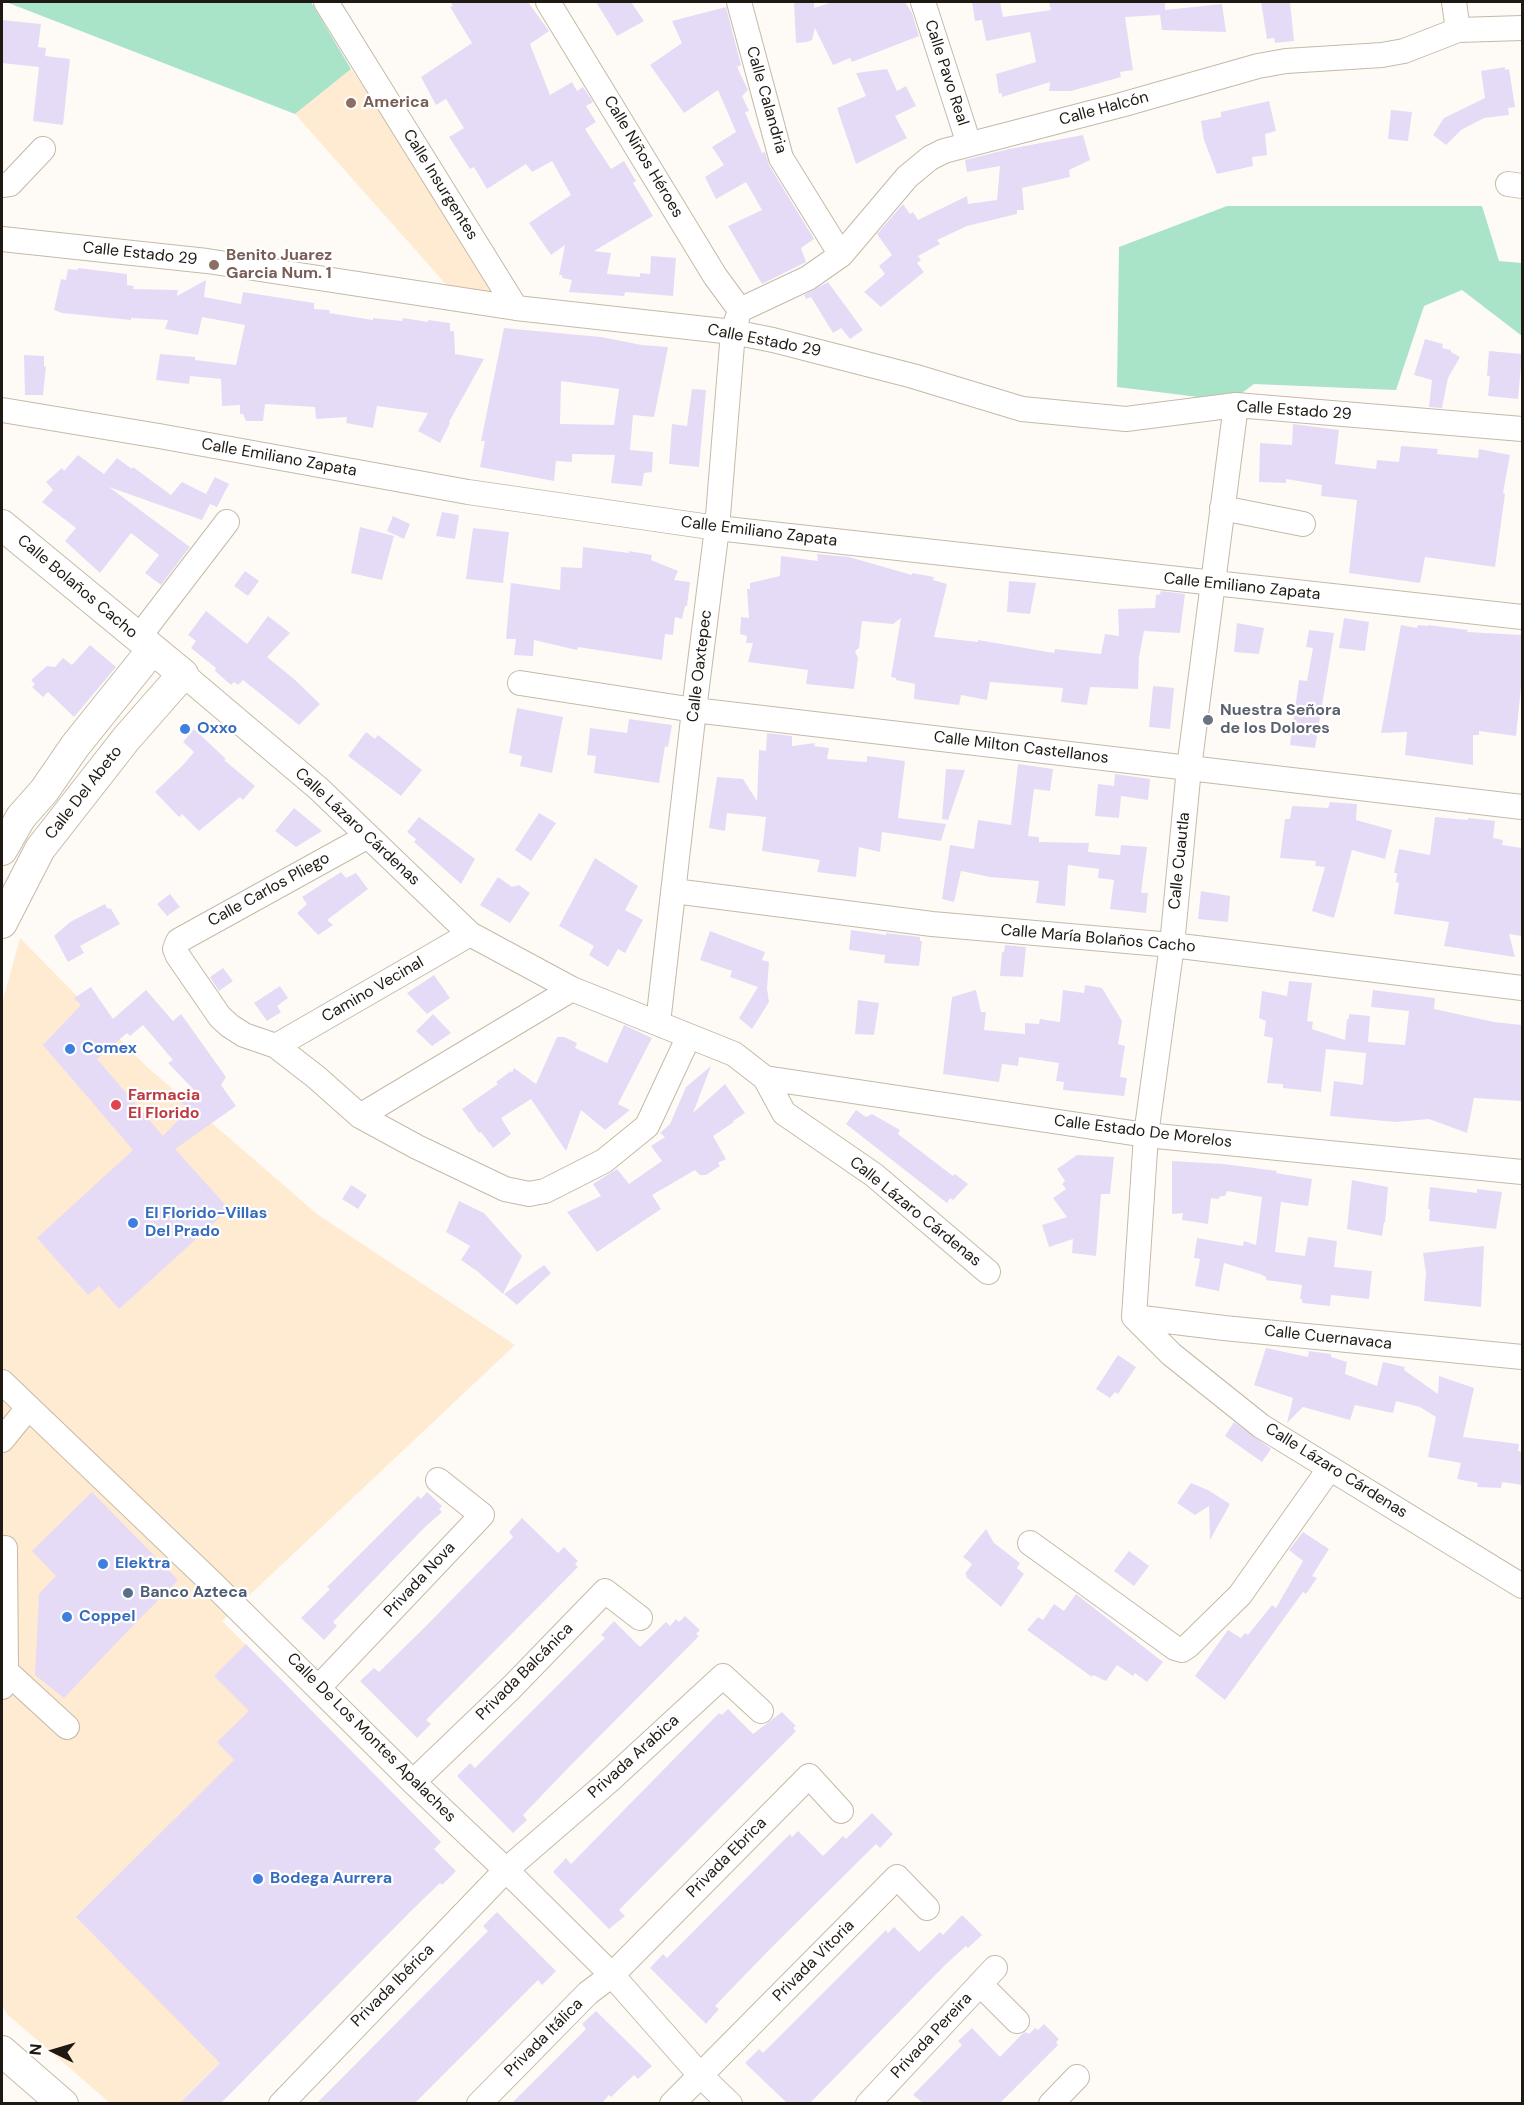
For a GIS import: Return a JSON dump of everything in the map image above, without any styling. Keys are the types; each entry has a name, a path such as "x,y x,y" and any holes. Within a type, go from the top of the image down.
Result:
{"main road":[{"name":"Calle Bolaños Cacho","path":"2,525 145,644"},
{"name":"Calle Lázaro Cárdenas","path":"145,644 183,674"},
{"name":"Calle Del Abeto","path":"2,850 21,817 44,791 145,644"},
{"name":"Calle Del Abeto","path":"2,923 40,849 126,739 183,674"},
{"path":"44,791 71,808"},
{"path":"2,2050 63,2103"}],"street":[{"name":"Calle Insurgentes","path":"326,2 516,308"},
{"name":"Calle Niños Héroes","path":"549,2 715,276 737,321"},
{"name":"Calle Calandria","path":"739,2 782,158 840,255"},
{"name":"Calle Pavo Real","path":"922,2 969,144"},
{"path":"1454,2 1458,30"},
{"name":"Calle Halcón","path":"737,321 808,278 840,255 907,177 930,158 944,151 1258,66 1286,61 1382,55 1404,51 1458,30 1522,28"},
{"path":"2,184 10,184 43,149"},
{"name":"Calle Estado 29","path":"2,239 207,261 516,308 737,321 773,340 902,373 1022,409 1126,419 1236,405 1522,429"},
{"name":"Calle Oaxtepec","path":"658,1023 717,528 737,321"},
{"name":"Calle Cuautla","path":"1134,1317 1146,1135 1172,945 1190,768 1236,405"},
{"name":"Calle Emiliano Zapata","path":"2,410 468,492 717,528 1522,617"},
{"path":"1222,508 1304,524"},
{"path":"145,644 227,522"},
{"name":"Calle Lázaro Cárdenas","path":"183,674 319,789 470,934 572,989 734,1054 765,1078 784,1113 874,1175 988,1272"},
{"name":"Calle Milton Castellanos","path":"520,683 694,710 1522,807"},
{"name":"Calle Carlos Pliego","path":"276,1046 244,1035 220,1017 177,956 175,949 178,941 368,836"},
{"name":"Calle María Bolaños Cacho","path":"674,891 932,924 1172,945 1522,988"},
{"name":"Camino Vecinal","path":"276,1046 470,934"},
{"path":"360,1116 572,989"},
{"path":"276,1046 360,1116 417,1147 505,1189 529,1194 545,1191 604,1161 647,1126 689,1036"},
{"name":"Calle Estado De Morelos","path":"765,1078 1146,1135 1522,1172"},
{"name":"Calle Lázaro Cárdenas","path":"1134,1317 1171,1354 1261,1425 1522,1586"},
{"name":"Calle Cuernavaca","path":"1134,1317 1522,1357"},
{"name":"Calle De Los Montes Apalaches","path":"2,1382 506,1870 612,1975 701,2076 730,2103"},
{"path":"2,1440 28,1408"},
{"path":"1030,1543 1175,1648 1182,1650 1240,1595 1330,1468"},
{"name":"Privada Nova","path":"319,1687 482,1515 438,1480"},
{"path":"5,1548 4,1679 67,1727"},
{"name":"Privada Balcánica","path":"413,1782 511,1688 605,1591 640,1618"},
{"name":"Privada Arabica","path":"506,1870 609,1781 723,1676 760,1711"},
{"name":"Privada Ebrica","path":"612,1975 809,1776 841,1811"},
{"name":"Privada Ibérica","path":"281,2103 506,1870"},
{"name":"Privada Vitoria","path":"701,2076 897,1877 927,1908"},
{"name":"Privada Itálica","path":"479,2103 588,1992 612,1975"},
{"name":"Privada Pereira","path":"868,2103 988,1976 1017,2021"},
{"path":"672,2103 701,2076"},
{"path":"1051,2103 1077,2077"}],"shaded area":[{"path":"351,69 518,310 450,289 295,114"},
{"path":"20,938 146,1066 317,1214 515,1345 222,1621 441,1842 180,2103 110,2103 8,2015 2,2006 2,1004"}],"green space":[{"path":"6,2 311,2 351,69 295,114"},
{"path":"1227,206 1482,206 1499,261 1522,263 1522,336 1462,290 1424,306 1396,390 1254,384 1231,401 1117,387 1119,247"}],"building":[{"path":"450,2 528,2 549,31 530,44 550,95 572,82 577,91 583,87 593,102 586,106 596,122 585,129 611,169 624,161 636,181 633,183 653,216 594,251 611,253 607,274 640,277 640,273 650,274 651,256 676,258 673,296 625,292 624,296 569,292 572,280 559,275 565,245 551,255 529,223 571,195 552,161 532,172 526,164 487,189 474,167 470,169 449,137 464,128 446,99 436,105 421,77 472,43 450,7 453,6"},
{"path":"596,2 631,2 644,21 617,36"},
{"path":"794,2 814,2 814,8 833,2 905,2 912,13 919,36 852,62 850,58 833,65 815,28 812,40 796,43"},
{"path":"972,2 1000,2 1003,17 1051,10 1049,2 1165,2 1165,10 1222,4 1226,32 1162,30 1160,15 1125,17 1133,70 1120,72 1121,77 1071,91 1049,91 1050,82 1002,97 1002,93 999,94 996,74 1036,62 1030,32 986,41 982,20 975,21"},
{"path":"1261,2 1290,2 1294,41 1275,43 1274,38 1267,39"},
{"path":"726,7 741,65 737,67 748,90 742,96 749,111 745,112 762,153 765,152 769,165 814,239 801,248 806,262 762,284 728,226 762,210 746,182 716,199 705,177 724,165 712,147 736,132 718,90 684,113 650,65 682,43 672,21"},
{"path":"2,20 41,24 38,47 46,48 45,56 70,59 63,125 33,121 39,67 2,63"},
{"path":"1505,67 1505,70 1509,69 1515,107 1508,108 1509,115 1484,118 1461,130 1446,145 1433,135 1444,118 1485,98 1481,71"},
{"path":"887,69 897,91 906,86 916,106 895,116 907,138 856,164 837,108 866,96 856,73"},
{"path":"1269,101 1276,131 1265,134 1267,155 1252,157 1253,166 1217,174 1204,140 1201,121 1221,117 1221,112"},
{"path":"1391,110 1412,112 1408,141 1388,139"},
{"path":"1083,135 1090,160 1069,170 1070,177 1022,188 1024,210 1017,210 1017,214 967,226 937,240 940,244 918,256 921,260 917,263 924,272 881,307 864,292 885,274 879,266 892,255 877,234 903,204 910,214 913,212 918,220 967,196 968,204 997,200 1000,166 967,172 965,160"},
{"path":"78,268 127,274 127,285 134,286 133,289 178,290 177,296 206,280 204,297 241,304 243,292 314,303 314,309 330,310 329,313 373,320 373,318 402,321 403,318 450,323 450,331 454,331 455,354 484,359 440,443 418,431 428,413 377,406 373,428 346,423 347,417 316,419 315,407 265,404 263,421 246,421 243,414 240,414 240,405 222,406 221,379 190,376 189,384 156,380 160,354 195,357 195,360 236,365 245,325 202,317 198,335 165,329 168,320 131,318 131,320 62,313 54,310 61,279 66,280 68,269 78,270"},
{"path":"828,282 863,330 850,339 841,328 833,333 811,297 806,299 804,295"},
{"path":"504,328 601,337 642,345 668,347 654,417 633,415 630,450 653,452 652,472 644,473 642,486 611,483 615,455 572,454 572,462 556,461 554,481 480,467 485,441 481,441","holes":["561,381 619,389 614,425 560,424"]},
{"path":"1425,339 1443,344 1442,348 1451,350 1460,357 1448,378 1442,408 1429,407 1432,380 1414,375"},
{"path":"1489,351 1522,354 1518,399 1488,396"},
{"path":"24,355 44,356 46,367 43,395 25,395"},
{"path":"692,389 706,390 699,467 669,464 672,424 687,426"},
{"path":"1293,424 1339,430 1335,464 1376,469 1377,460 1399,462 1401,446 1438,449 1437,454 1478,458 1479,449 1510,455 1503,493 1505,494 1495,567 1425,557 1420,583 1349,573 1357,500 1321,496 1322,485 1286,479 1286,483 1259,482 1260,443 1292,445"},
{"path":"78,455 104,474 117,458 171,495 182,482 206,494 215,477 229,484 217,507 210,504 202,520 109,487 190,547 161,585 145,573 159,555 131,533 100,573 65,541 76,528 42,502 53,490 46,482 62,468 64,471"},
{"path":"442,512 459,515 455,539 436,536"},
{"path":"393,516 410,524 404,539 387,531"},
{"path":"360,527 394,536 382,580 351,573"},
{"path":"473,528 509,532 503,583 466,579"},
{"path":"583,547 652,555 651,560 678,571 674,580 690,582 687,606 685,606 682,619 675,617 673,635 665,634 662,660 578,647 577,650 534,640 533,656 514,655 516,639 506,639 511,583 560,590 561,567 582,568"},
{"path":"817,554 849,557 912,575 912,573 934,577 933,580 947,584 934,637 978,642 978,640 1054,653 1055,649 1101,654 1105,634 1119,636 1118,609 1155,608 1156,595 1161,591 1185,594 1180,633 1144,631 1139,657 1138,689 1090,687 1087,705 1061,702 1063,688 990,682 987,700 961,695 959,705 914,699 915,684 891,677 901,618 893,624 862,621 859,648 855,651 858,658 854,689 806,684 808,670 748,662 753,643 746,643 747,636 740,634 741,617 749,618 747,589 750,589 750,583 780,576 781,556 818,561"},
{"path":"245,571 259,581 248,596 234,586"},
{"path":"1009,581 1036,583 1030,614 1007,612"},
{"path":"206,611 247,644 268,616 290,633 267,657 320,704 299,725 243,680 238,685 234,682 231,685 215,671 216,668 191,648 196,641 188,635"},
{"path":"1344,618 1369,622 1365,651 1339,648"},
{"path":"1237,623 1264,628 1259,654 1234,652"},
{"path":"1401,625 1417,628 1418,625 1428,625 1468,630 1467,632 1522,635 1522,677 1516,736 1479,731 1479,735 1473,735 1473,765 1405,755 1407,732 1381,733"},
{"path":"1309,630 1334,633 1315,748 1290,745 1299,680 1307,681 1313,648 1306,647"},
{"path":"90,645 116,667 74,717 48,692 43,697 32,687 35,684 31,680 47,666 55,667 63,658 72,665"},
{"path":"1153,686 1174,688 1170,729 1149,727"},
{"path":"517,708 563,717 552,773 520,766 522,756 509,753"},
{"path":"629,719 672,725 668,747 665,746 659,783 594,773 596,756 587,755 590,728 627,733"},
{"path":"194,729 226,759 224,760 255,786 243,800 240,797 199,831 182,814 179,817 155,792 194,752 183,742"},
{"path":"366,732 375,739 378,735 422,770 401,796 348,756"},
{"path":"767,733 792,736 792,746 815,743 814,746 829,748 827,759 867,762 867,756 905,761 898,818 946,824 941,841 882,832 880,852 859,847 856,877 817,872 820,860 762,851 766,817 727,813 725,831 709,828 717,777 743,779 757,801 759,750 766,751"},
{"path":"1018,764 1053,769 1050,791 1034,789 1028,836 1039,837 1039,842 1089,843 1088,852 1120,855 1121,845 1147,847 1141,893 1148,893 1146,913 1110,909 1114,880 1098,878 1099,869 1068,865 1065,906 1036,903 1039,881 990,877 961,871 954,902 942,899 950,845 974,849 978,820 1011,825"},
{"path":"946,769 965,770 948,820 942,819"},
{"path":"1115,774 1150,779 1148,800 1121,796 1119,818 1095,816 1098,784 1114,786"},
{"path":"1330,802 1357,804 1356,820 1392,830 1385,859 1352,850 1334,918 1312,911 1325,867 1315,866 1316,861 1280,858 1285,819 1290,819 1292,806 1328,808"},
{"path":"294,808 322,831 296,847 275,831"},
{"path":"539,813 556,823 531,861 515,850"},
{"path":"419,817 475,859 461,884 414,842 416,839 407,832"},
{"path":"1435,817 1495,821 1493,838 1503,840 1502,845 1522,848 1522,936 1509,934 1515,957 1444,946 1449,922 1394,914 1399,883 1396,882 1397,873 1394,873 1399,849 1430,855"},
{"path":"595,858 638,886 625,910 643,920 625,953 618,949 608,967 589,955 594,946 559,926"},
{"path":"341,872 346,878 356,873 368,889 327,920 333,925 318,935 297,913 307,904 302,897"},
{"path":"498,877 512,887 519,885 530,893 510,923 480,905"},
{"path":"1201,891 1230,896 1228,922 1198,919"},
{"path":"170,894 180,907 167,916 157,904"},
{"path":"105,904 120,924 80,946 84,953 68,962 54,936 70,922"},
{"path":"851,930 920,937 922,941 919,966 884,963 885,955 849,950"},
{"path":"710,931 765,952 762,960 769,962 767,988 769,1002 752,1029 739,1018 758,987 730,977 732,971 700,960"},
{"path":"1005,945 1026,947 1023,977 1000,976 1002,952 1004,952"},
{"path":"223,968 233,981 219,991 210,977"},
{"path":"434,975 450,998 427,1014 407,993"},
{"path":"1289,981 1312,983 1307,1021 1313,1022 1312,1029 1345,1040 1349,1014 1370,1016 1368,1042 1405,1045 1409,1011 1371,1007 1373,990 1435,998 1434,1009 1494,1022 1522,1025 1522,1101 1474,1098 1467,1133 1429,1119 1396,1122 1330,1116 1334,1081 1363,1085 1366,1053 1326,1049 1321,1092 1283,1088 1283,1084 1267,1083 1273,1038 1264,1036 1266,1021 1259,1018 1262,991 1287,996"},
{"path":"1085,985 1102,988 1122,1021 1118,1044 1125,1046 1120,1077 1127,1078 1124,1096 1063,1090 1064,1082 1056,1081 1059,1063 1019,1057 1018,1066 1002,1064 999,1082 943,1074 952,997 976,990 981,1012 986,1012 984,1030 1025,1034 1025,1023 1039,1024 1040,1019 1060,1022 1063,990 1084,993"},
{"path":"280,986 288,998 277,1006 281,1012 267,1021 254,1003"},
{"path":"91,987 113,1019 146,990 173,1021 181,1014 226,1077 221,1085 236,1106 175,1149 229,1209 119,1309 99,1286 88,1295 37,1238 133,1150 43,1045 81,1005 74,998","holes":["143,1025 173,1060 168,1063 195,1091 180,1101 188,1110 163,1136 97,1059 127,1033 130,1036"]},
{"path":"858,1000 879,1003 874,1035 855,1034"},
{"path":"433,1014 451,1033 432,1046 416,1031"},
{"path":"624,1025 652,1038 618,1104 630,1110 605,1130 581,1110 566,1151 531,1099 501,1118 511,1134 493,1148 462,1109 498,1084 496,1082 511,1071 512,1073 514,1068 536,1084 557,1037 564,1037 577,1043 575,1048 607,1063"},
{"path":"711,1066 693,1113 725,1084 745,1113 713,1136 726,1159 718,1163 720,1166 706,1175 700,1175 695,1170 652,1195 661,1209 597,1252 567,1212 601,1196 593,1184 617,1169 629,1184 662,1161 651,1146 665,1137 660,1133 670,1124 686,1087"},
{"path":"856,1110 866,1117 872,1114 900,1130 898,1134 953,1176 955,1174 968,1184 953,1200 950,1198 947,1203 846,1124"},
{"path":"1077,1155 1114,1157 1110,1194 1101,1194 1096,1256 1072,1253 1073,1239 1049,1247 1042,1225 1067,1217 1053,1198 1066,1189 1062,1184 1065,1181 1057,1169"},
{"path":"1172,1161 1224,1164 1277,1171 1276,1173 1312,1179 1308,1206 1281,1202 1275,1252 1305,1256 1308,1237 1337,1241 1334,1267 1372,1271 1369,1299 1331,1295 1330,1306 1302,1303 1300,1299 1302,1285 1266,1280 1266,1277 1260,1274 1224,1263 1219,1291 1195,1286 1200,1259 1194,1258 1197,1238 1243,1246 1244,1241 1256,1245 1262,1197 1227,1191 1225,1196 1218,1199 1211,1198 1208,1224 1182,1220 1183,1213 1172,1214"},
{"path":"1352,1180 1388,1187 1382,1236 1347,1229"},
{"path":"351,1185 367,1195 358,1209 342,1199"},
{"path":"1430,1187 1477,1193 1477,1189 1502,1192 1496,1229 1429,1221"},
{"path":"459,1201 484,1213 522,1256 503,1294 461,1260 470,1246 446,1232"},
{"path":"1484,1246 1481,1307 1424,1301 1426,1273 1423,1253"},
{"path":"544,1265 551,1273 517,1305 504,1294"},
{"path":"1266,1348 1308,1357 1309,1351 1331,1354 1331,1357 1347,1362 1345,1374 1377,1386 1383,1362 1405,1367 1404,1370 1438,1394 1439,1376 1474,1388 1463,1437 1519,1444 1518,1451 1522,1452 1522,1485 1502,1482 1501,1488 1477,1487 1478,1483 1457,1479 1461,1463 1428,1457 1436,1417 1420,1407 1396,1401 1393,1413 1355,1405 1350,1420 1303,1407 1287,1423 1293,1398 1254,1385"},
{"path":"1118,1355 1136,1367 1118,1394 1115,1392 1110,1398 1096,1389"},
{"path":"1234,1422 1271,1449 1262,1462 1225,1436"},
{"path":"1191,1483 1208,1490 1230,1504 1210,1540 1209,1506 1195,1515 1177,1503"},
{"name":"Elektra","path":"92,1492 178,1580 64,1698 35,1675 39,1594 56,1576 32,1551"},
{"path":"427,1492 442,1506 439,1509 442,1512 333,1622 337,1626 324,1640 301,1618 330,1589 327,1587 418,1496 421,1499"},
{"path":"522,1518 558,1553 564,1547 578,1561 575,1564 578,1567 426,1720 431,1724 417,1738 360,1681 374,1668 379,1672 425,1627 513,1537 509,1532"},
{"path":"986,1529 994,1543 1020,1563 1017,1568 1024,1574 1001,1607 965,1574 972,1564 963,1557"},
{"path":"1303,1532 1329,1549 1312,1576 1317,1578 1306,1594 1303,1592 1225,1700 1195,1676 1228,1630 1241,1638 1245,1633 1248,1635 1272,1605 1276,1608 1303,1561 1289,1550"},
{"path":"1129,1551 1149,1566 1134,1586 1114,1571"},
{"path":"1076,1594 1163,1662 1147,1682 1135,1673 1133,1676 1117,1665 1106,1681 1093,1675 1092,1677 1027,1630 1038,1617 1043,1620 1054,1604 1064,1611"},
{"path":"685,1616 700,1630 696,1634 699,1636 523,1815 527,1820 513,1833 457,1776 470,1763 475,1768 605,1638 601,1635 614,1621 640,1647 666,1622 670,1626 676,1619 679,1622"},
{"name":"Bodega Aurrera","path":"246,1644 441,1842 434,1849 456,1871 411,1911 221,2103 180,2103 220,2063 76,1917 234,1760 217,1742 249,1711 214,1676"},
{"path":"728,1709 753,1734 782,1712 796,1726 793,1728 796,1731 619,1910 625,1916 609,1929 553,1872 566,1858 571,1864 719,1713 722,1715"},
{"path":"872,1813 893,1834 880,1848 876,1844 770,1949 715,2006 719,2009 706,2024 650,1968 663,1954 667,1958 790,1834 792,1837 798,1831 823,1856 843,1836 846,1839"},
{"path":"497,1912 556,1971 542,1985 538,1980 415,2103 317,2103 488,1931 483,1926"},
{"path":"962,1915 982,1935 945,1965 810,2103 787,2103 745,2063 759,2049 763,2053 886,1930 888,1933 894,1927 919,1952 940,1932 943,1935"},
{"path":"596,2011 652,2066 638,2079 634,2075 602,2103 512,2103 586,2029 582,2024"},
{"path":"1044,2024 1059,2039 1056,2042 1058,2045 1000,2103 923,2103 913,2095 962,2045 958,2041 972,2028 1000,2057 1022,2034 1026,2032 1029,2034 1035,2028 1038,2030"}],"place":[{"name":"America","path":"351,103"},
{"name":"Benito Juarez Garcia Num. 1","path":"214,265"},
{"name":"Nuestra Señora de los Dolores","path":"1208,720"},
{"name":"Oxxo","path":"185,729"},
{"name":"Comex","path":"70,1049"},
{"name":"Farmacia El Florido","path":"116,1105"},
{"name":"El Florido-Villas Del Prado","path":"133,1223"},
{"name":"Elektra","path":"103,1564"},
{"name":"Banco Azteca","path":"128,1593"},
{"name":"Coppel","path":"67,1617"},
{"name":"Bodega Aurrera","path":"258,1879"}]}
